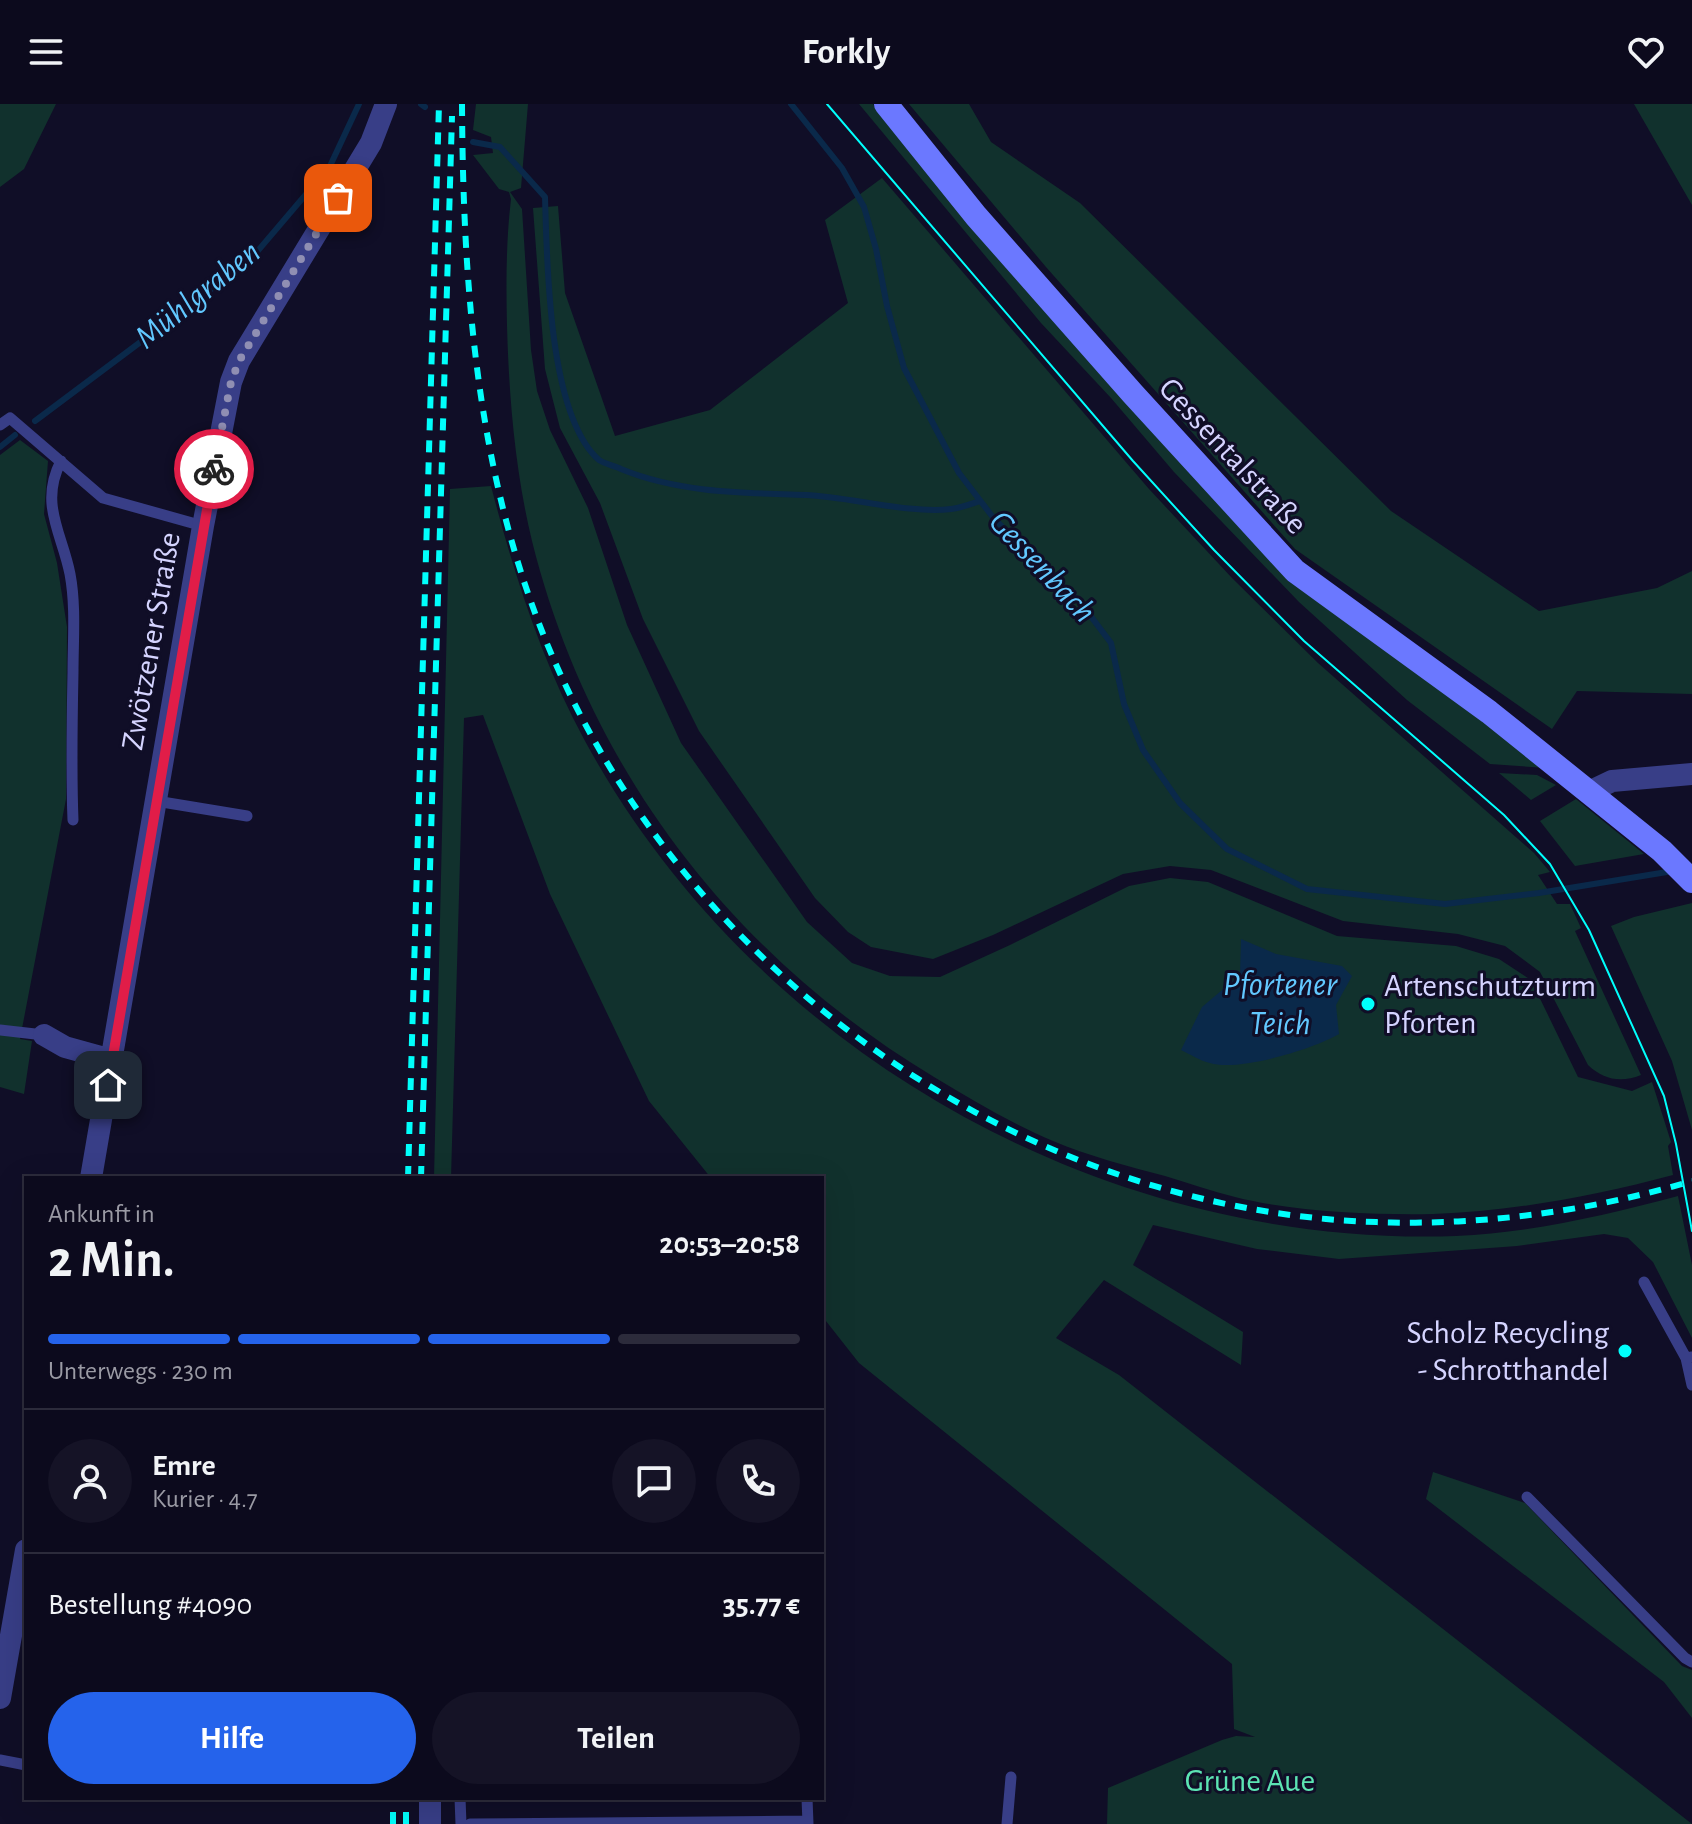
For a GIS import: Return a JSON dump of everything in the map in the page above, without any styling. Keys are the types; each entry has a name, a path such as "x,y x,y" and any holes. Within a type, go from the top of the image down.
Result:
{"main road":[{"name":"Gessentalstraße","path":"886,104 976,216 1295,571 1489,712 1662,851 1692,881"}],"street":[{"name":"Zwötzener Straße","path":"91,1176 203,526 231,382 239,361 371,143 386,104"},
{"path":"1589,792 1612,781 1692,774"},
{"path":"44,1035 65,1047 112,1060"},
{"path":"0,1698 24,1561"},
{"path":"430,1800 430,1824"}],"lane":[{"path":"0,425 10,418 103,498 203,526"},
{"path":"61,461 53,476 51,514 70,573 73,619 73,820"},
{"path":"156,801 247,816"},
{"path":"0,1030 44,1035"},
{"path":"1644,1282 1689,1358 1692,1385"},
{"path":"1527,1497 1692,1662"},
{"path":"0,1760 24,1765"},
{"path":"1007,1824 1011,1777"},
{"path":"460,1800 461,1824"},
{"path":"470,1824 808,1822 807,1800"}],"green space":[{"path":"0,104 56,104 24,169 0,187"},
{"path":"476,104 528,104 521,188 510,192 522,209 531,350 537,391 550,430 588,508 627,625 681,743 807,922 852,963 890,976 940,977 1129,886 1170,878 1208,882 1337,936 1456,946 1499,959 1531,980 1578,1077 1632,1091 1652,1082 1671,1142 1668,1146 1673,1175 1554,1201 1494,1210 1433,1214 1333,1212 1235,1197 1094,1156 1022,1127 934,1077 861,1029 794,974 734,915 679,850 631,779 591,704 557,625 532,541 514,434 507,310 511,199 509,192 499,189 473,155 493,153 491,137 473,130"},
{"path":"859,104 873,104 975,228 1222,503 1546,768 1490,764 1407,700 1299,602 1174,472 1041,323"},
{"path":"909,104 969,104 991,142 1080,203 1391,511 1539,611 1657,588 1692,571 1692,694 1577,691 1552,729 1295,549 1046,267"},
{"path":"1634,104 1692,104 1692,205"},
{"path":"882,178 1149,489 1232,578 1318,663 1534,853 1550,872 1538,875 1557,904 1570,904 1581,928 1575,931 1641,1075 1613,1079 1588,1065 1540,972 1505,946 1458,934 1343,921 1211,870 1170,866 1123,874 993,935 933,959 871,947 848,932 815,898 699,731 643,619 600,503 560,428 545,369 533,208 558,206 565,293 615,436 710,410 848,303 825,220"},
{"path":"20,440 48,461 44,514 57,563 67,627 66,799 20,1039 32,1041 24,1094 0,1087 0,455"},
{"name":"Grüne Aue","path":"491,486 519,584 569,710 585,741 657,852 743,952 842,1038 952,1110 1070,1167 1195,1208 1324,1231 1456,1236 1484,1234 1568,1222 1678,1196 1692,1265 1692,1338 1653,1262 1628,1238 1604,1234 1517,1246 1339,1259 1257,1249 1153,1225 1133,1265 1243,1332 1241,1365 1104,1280 1056,1338 1119,1375 1692,1824 1107,1824 1108,1788 1222,1740 1236,1736 1255,1737 1234,1729 1232,1664 859,1363 824,1319 824,1176 709,1176 649,1101 550,894 483,715 464,718 451,1176 434,1176 450,489"},
{"path":"1499,773 1537,775 1556,785 1531,800"},
{"path":"1576,799 1644,854 1575,866 1540,821"},
{"path":"1692,903 1692,1130 1672,1061 1611,926"},
{"path":"1433,1472 1525,1503 1682,1666 1692,1670 1692,1718 1664,1682 1426,1499"}],"water":[{"name":"Pfortener Teich","path":"1241,939 1276,954 1342,966 1352,976 1336,1005 1339,1034 1295,1052 1238,1064 1210,1063 1181,1050 1202,1007 1240,975"}],"waterway":[{"name":"Mühlgraben","path":"35,421 250,260 330,166 359,104"},
{"path":"421,104 425,107"},
{"name":"Gessenbach","path":"791,104 842,168 864,207 904,368 959,473 992,516 1039,566 1080,602 1111,643 1124,704 1143,750 1180,803 1227,849 1307,889 1445,904 1539,893 1673,871"},
{"path":"473,142 500,147 545,197 550,297 560,374 569,409 582,438 599,460 643,477 712,490 823,496 935,510 980,501"},
{"name":"Mühlgraben","path":"0,447 15,435"}],"tram line":[{"path":"827,104 1133,461 1214,550 1304,641 1504,815 1550,864 1589,930 1664,1096 1692,1231"}],"railway":[{"path":"408,1176 439,104"},
{"path":"462,104 465,235 477,366 500,495 538,621 593,739 665,848 751,945 848,1031 957,1102 1074,1158 1197,1198 1326,1219 1418,1223 1557,1211 1692,1181"},
{"path":"421,1176 452,116"},
{"path":"393,1800 393,1824"},
{"path":"406,1800 406,1824"}],"way so far":[{"path":"214,469 231,382 239,361 338,198"}],"place":[{"name":"Artenschutzturm Pforten","path":"1368,1004"},
{"name":"Scholz Recycling - Schrotthandel","path":"1625,1351"}],"route":[{"path":"108,1085 214,469"}]}
